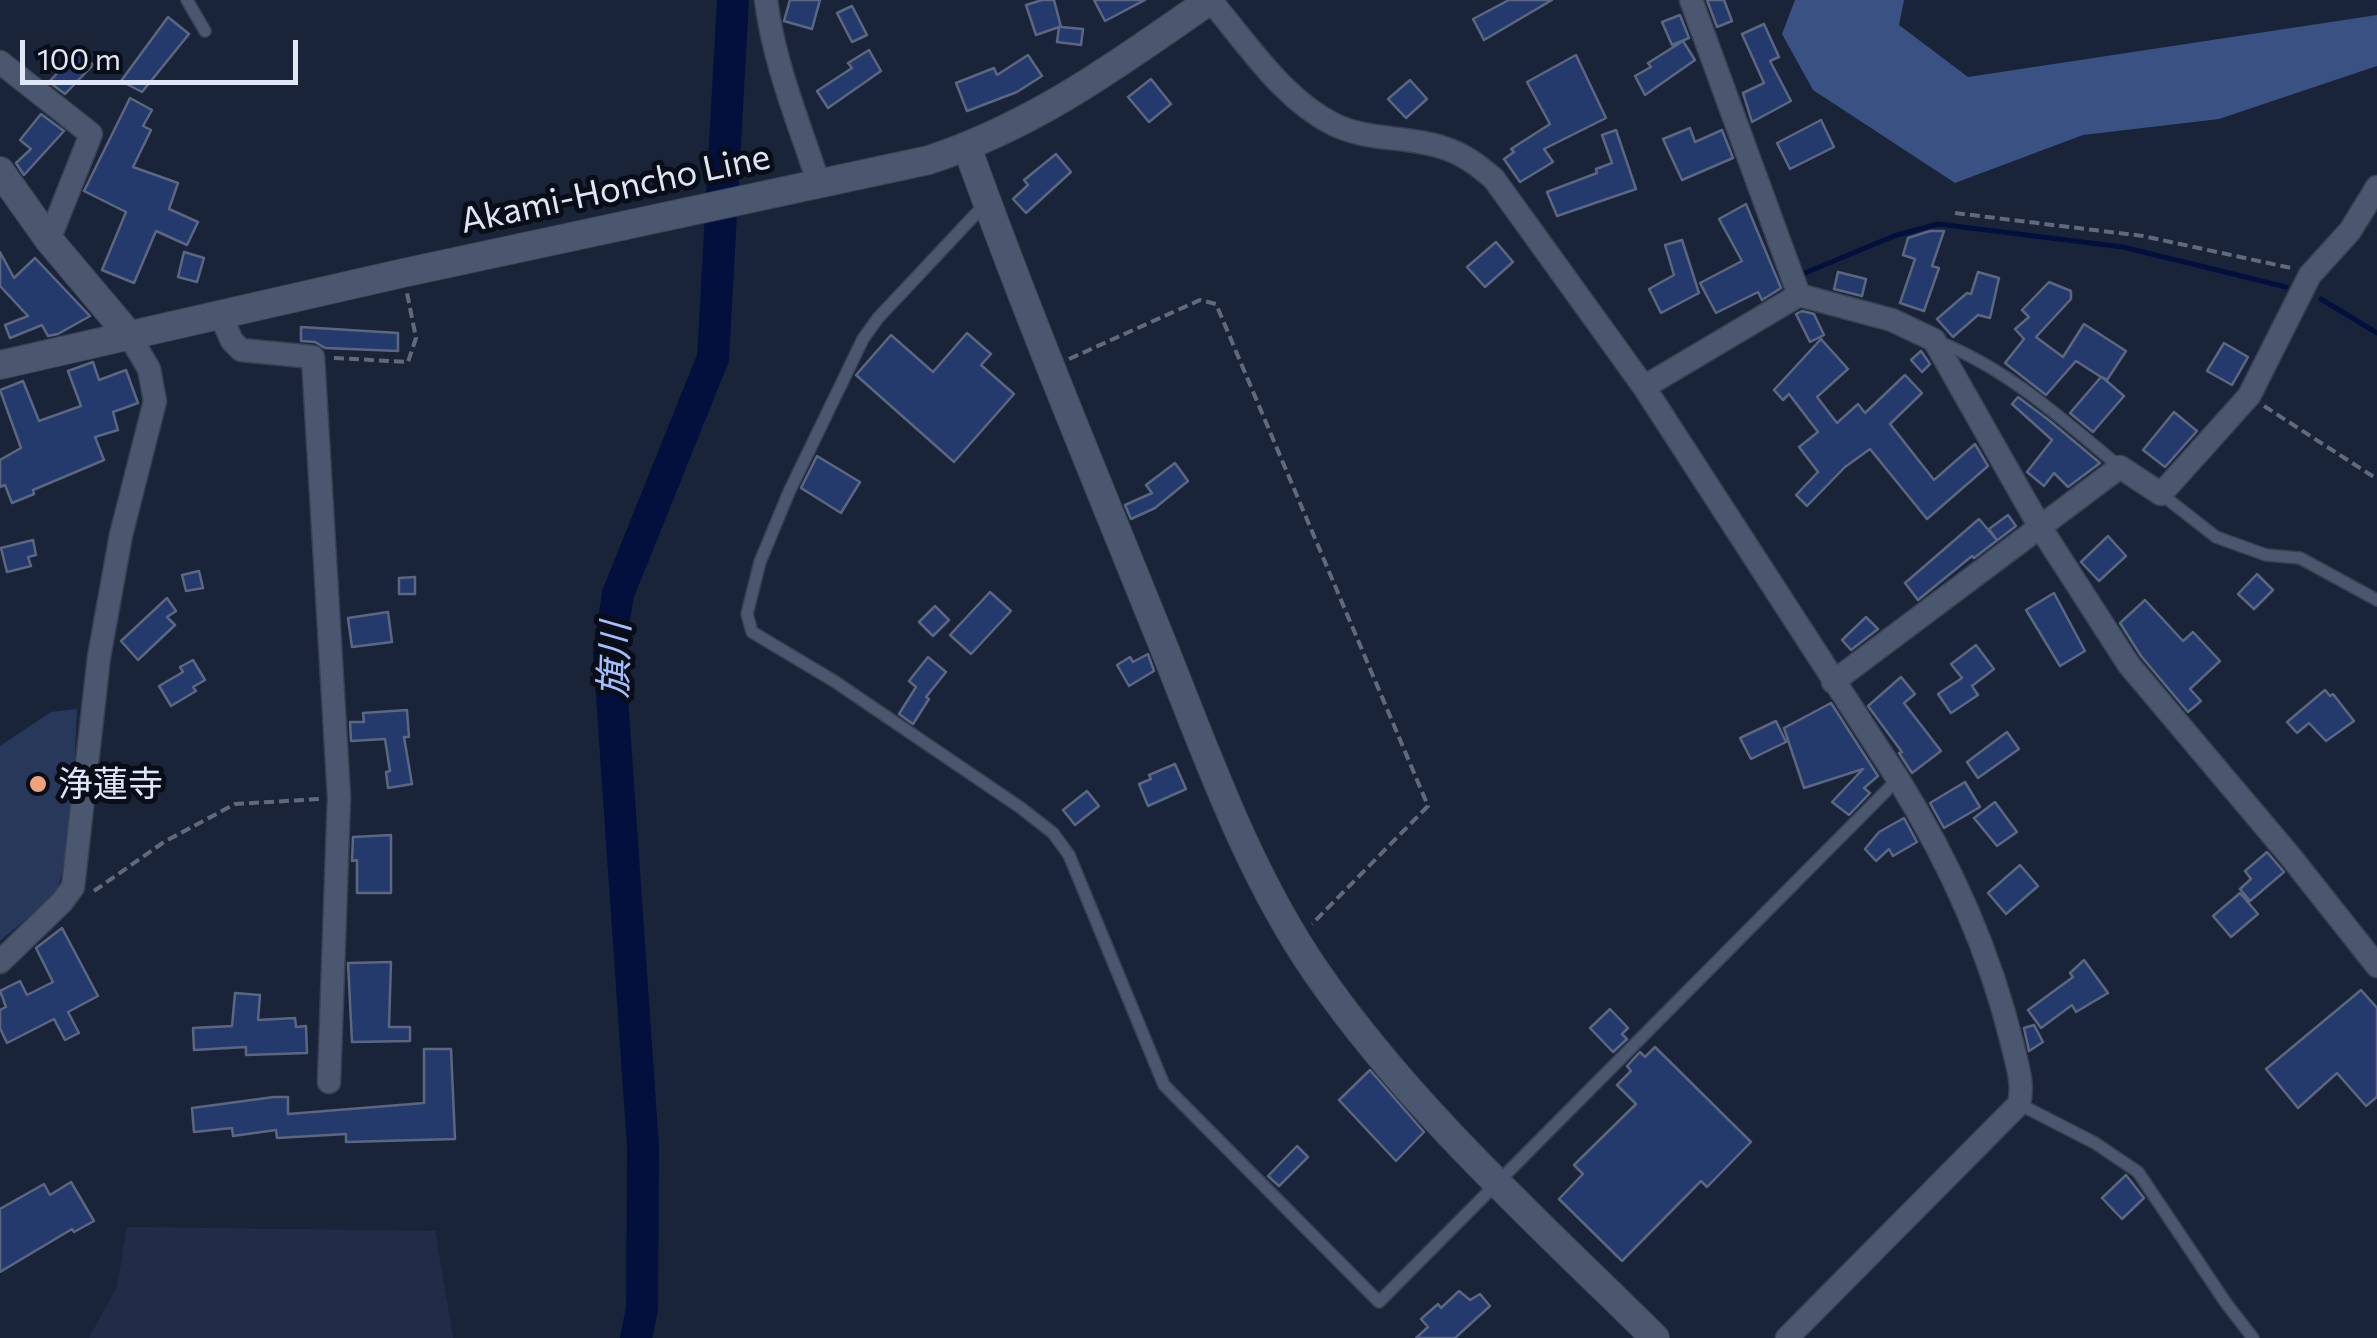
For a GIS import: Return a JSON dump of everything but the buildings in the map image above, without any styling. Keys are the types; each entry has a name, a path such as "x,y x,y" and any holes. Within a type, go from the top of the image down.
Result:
{"street":[{"path":"766,0 809,186"},
{"path":"1210,0 1306,106 1336,126 1441,146 1470,160 1494,179 1644,387 1898,779 1962,896 2003,1007 2022,1089 2018,1104 1787,1338"},
{"name":"Akami-Honcho Line","path":"0,365 929,160 1003,133 1074,92 1210,0"},
{"path":"1691,0 1799,295"},
{"path":"0,62 91,134 49,240"},
{"path":"967,147 1213,770 1297,940 1390,1068 1655,1338"},
{"path":"0,171 49,240 129,335 149,368 155,401 114,570 99,658 73,887 0,962"},
{"path":"1833,682 2120,466 2161,494 2249,396 2310,275 2350,231 2377,187"},
{"path":"1644,387 1799,295 1892,320 1934,340 2040,527 2129,666 2290,856 2377,966"},
{"path":"220,314 232,340 242,350 313,357 339,797 329,1082"}],"lane":[{"path":"187,0 205,31"},
{"path":"987,202 878,318 864,340 789,492 760,562 747,614 752,632 834,682 1053,833 1069,855 1164,1085 1379,1302 1898,779"},
{"path":"1934,340 1978,357 2120,466"},
{"path":"2161,494 2216,537 2266,555 2300,558 2377,600"},
{"path":"2018,1104 2095,1143 2138,1172 2214,1287 2254,1338"}],"path":[{"path":"1955,213 2142,236 2279,264 2310,275"},
{"path":"313,357 408,362 416,338 417,270"},
{"path":"1051,367 1200,300 1216,304 1428,806 1297,940"},
{"path":"2249,396 2377,479"},
{"path":"62,902 96,890 164,842 235,804 339,797"}],"shaded area":[{"path":"1795,0 1904,0 1899,25 1968,77 2377,15 2377,66 2219,119 2083,135 1955,183 1813,90 1782,34"},
{"name":"浄蓮寺","path":"77,709 71,836 57,893 0,941 0,746 51,712"},
{"path":"127,1227 435,1231 453,1338 89,1338 117,1287"}],"waterway":[{"name":"旗川","path":"636,1338 642,1309 643,1147 609,653 618,594 713,358 733,0"},
{"path":"1805,273 1894,236 1938,224 2123,247 2286,287"},
{"path":"2321,299 2377,333"}],"place":[{"name":"浄蓮寺","path":"38,784"}]}
